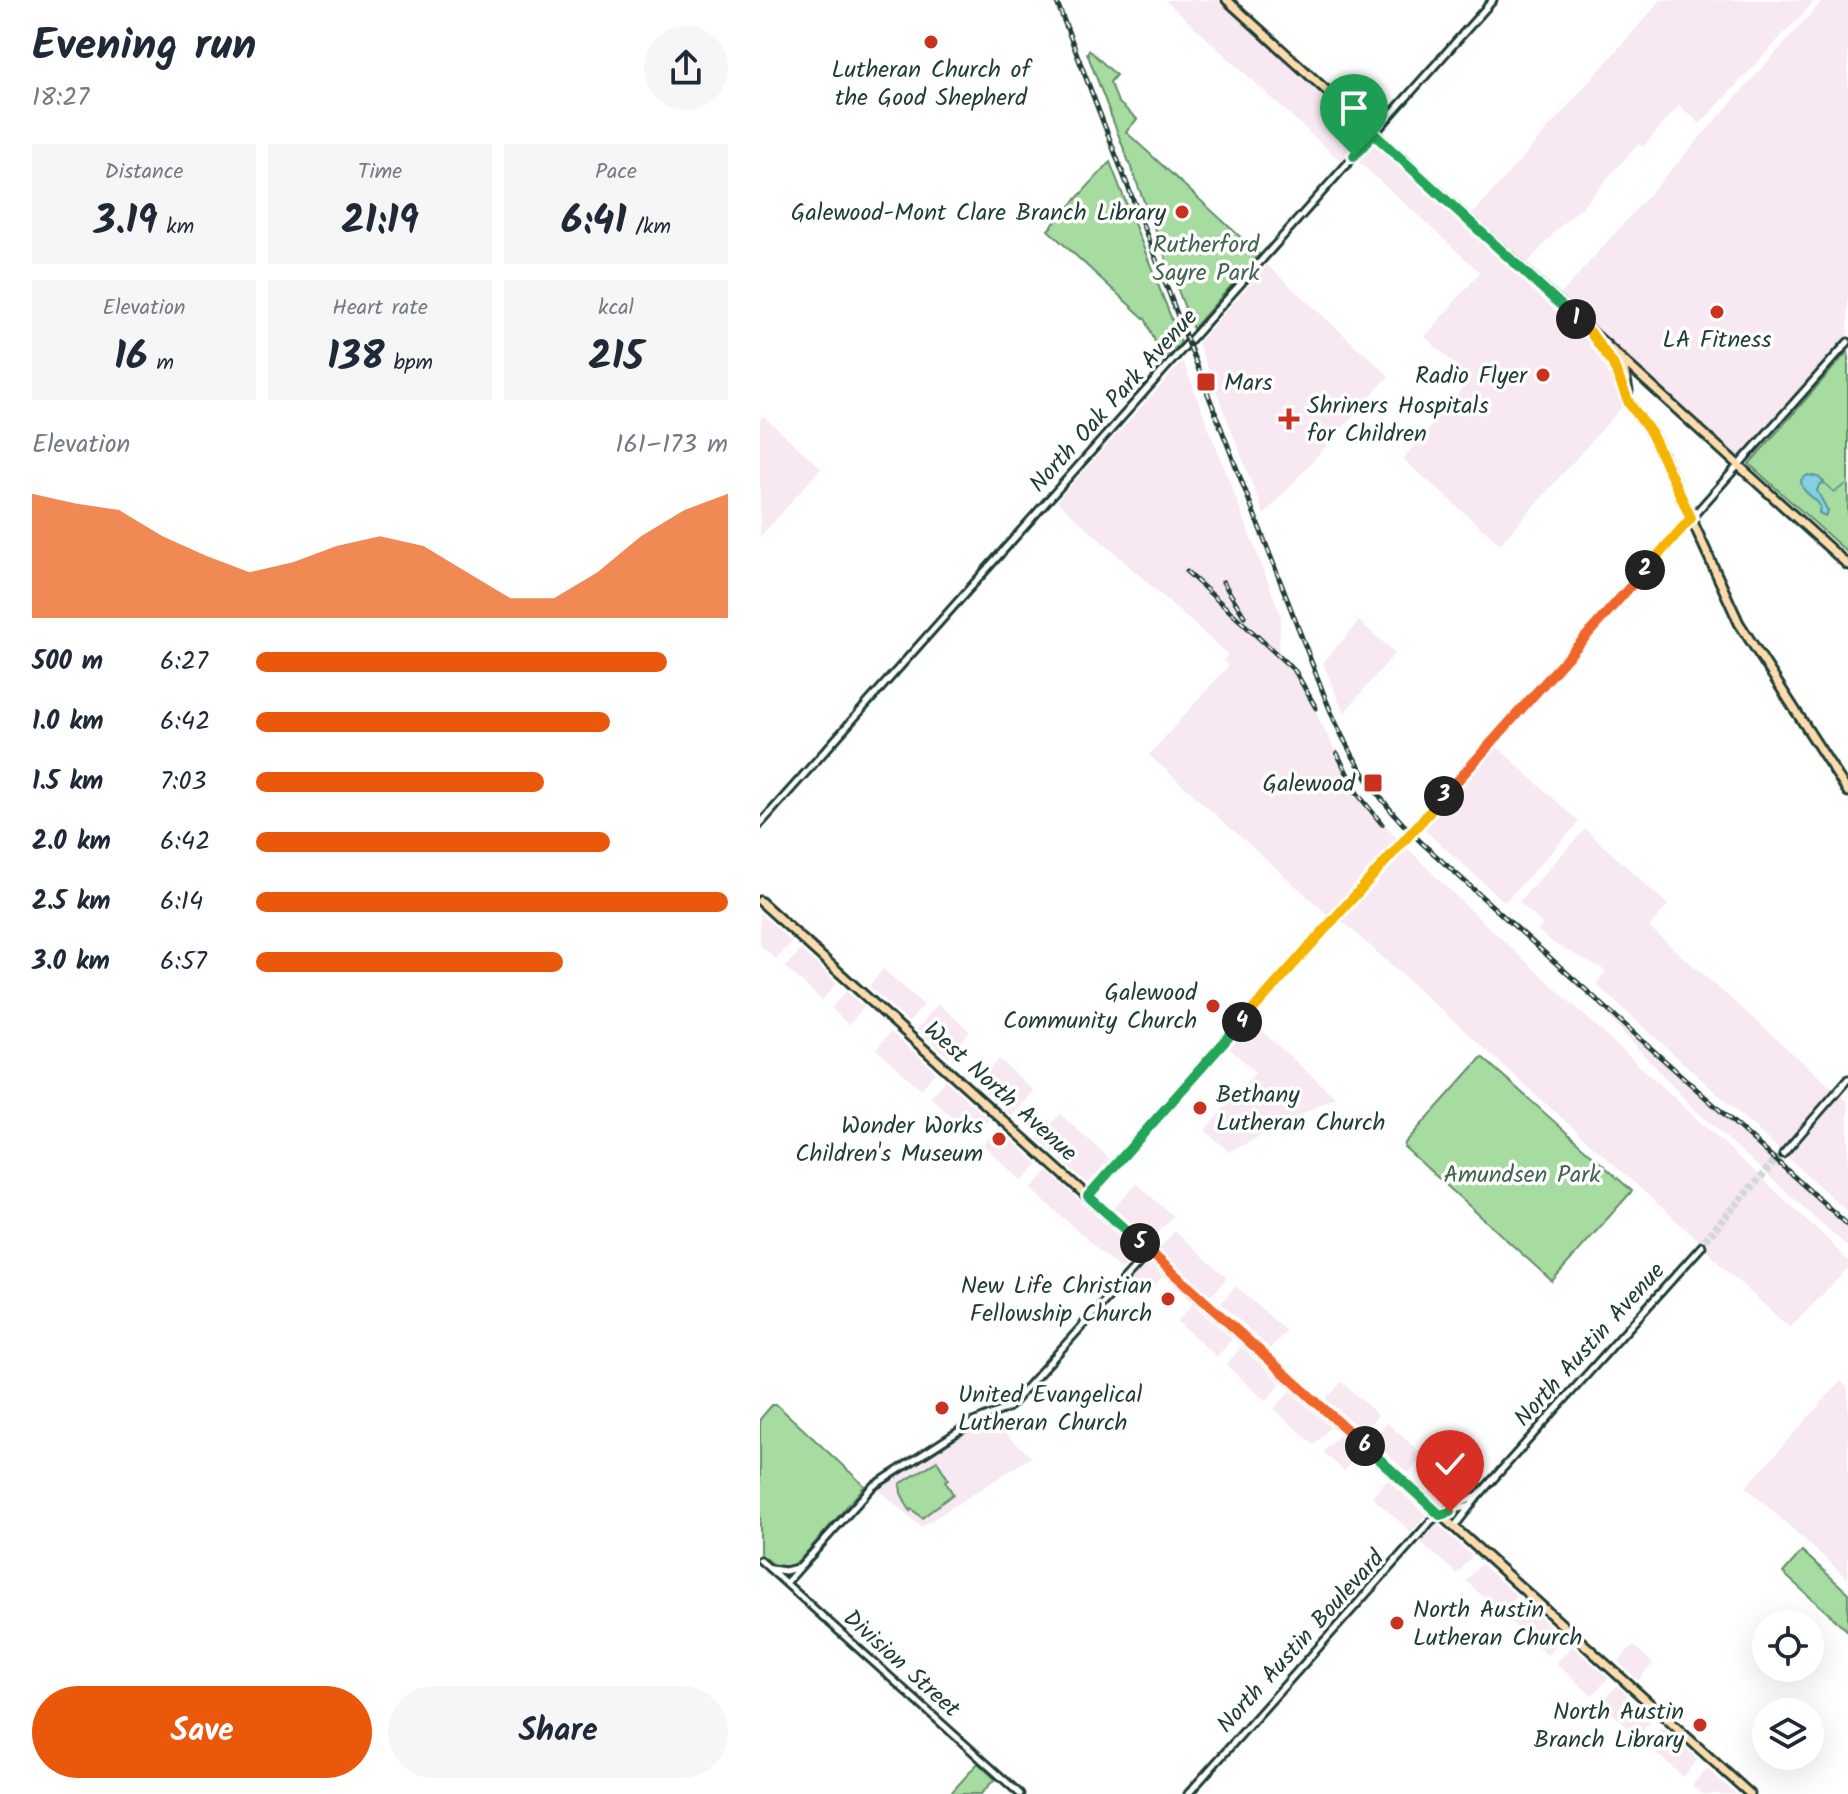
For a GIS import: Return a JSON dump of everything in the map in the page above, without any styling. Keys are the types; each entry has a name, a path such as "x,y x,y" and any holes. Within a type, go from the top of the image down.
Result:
{"main road":[{"path":"1227,0 1848,565"},
{"path":"1590,332 1613,364 1629,403 1651,433 1745,633 1848,792"},
{"path":"1623,362 1629,403"},
{"path":"1627,389 1632,382 1644,381"},
{"name":"West North Avenue","path":"760,901 1443,1513 1454,1527 1750,1794"}],"street":[{"name":"North Oak Park Avenue","path":"760,824 1493,0"},
{"path":"1088,1196 1848,342"},
{"path":"1782,1153 1848,1079"},
{"name":"North Austin Avenue","path":"1454,1527 1701,1245"},
{"path":"786,1583 872,1487 973,1422 1008,1408 1149,1252"},
{"name":"North Austin Avenue","path":"1443,1513 1478,1496"},
{"path":"1443,1513 1471,1505"},
{"name":"North Austin Boulevard","path":"1188,1794 1431,1521 1443,1513"},
{"name":"Division Street","path":"760,1560 1020,1794"},
{"path":"768,1567 785,1571 801,1566"}],"shaded area":[{"path":"1165,0 1220,0 1606,356 1619,383 1624,402 1622,407 1500,544 1403,459 1467,383 1453,371 1457,366 1425,337 1480,272 1356,159 1347,167"},
{"path":"1661,0 1815,0 1700,124 1679,105 1643,147 1638,144 1525,266 1471,216"},
{"path":"1823,0 1848,0 1848,334 1739,457 1559,296"},
{"name":"Shriners Hospitals for Children","path":"1267,265 1389,376 1264,515 1198,343"},
{"path":"1183,361 1281,616 1278,656 1298,676 1356,793 1469,909 1848,1261 1848,1268 1790,1328 1721,1266 1699,1241 1340,919 1336,922 1149,755 1228,666 1223,660 1228,655 1057,501"},
{"path":"763,416 821,468 760,537 760,420"},
{"path":"1359,621 1395,653 1344,713 1323,663"},
{"path":"1494,744 1579,822 1505,902 1421,827"},
{"path":"1585,829 1668,905 1649,927 1848,1102 1848,1212 1596,984 1606,971 1553,943 1538,931 1543,924 1519,902"},
{"path":"760,913 792,942 776,959 760,945"},
{"path":"801,950 837,983 822,1000 785,967"},
{"path":"883,969 924,1005 909,1022 869,986"},
{"path":"846,991 864,1007 849,1025 831,1008"},
{"path":"938,1004 970,1032 948,1057 917,1029"},
{"path":"1607,1011 1848,1227 1848,1247 1693,1108 1605,1013"},
{"path":"1252,1022 1335,1097 1229,1152 1205,1130 1256,1072 1229,1048"},
{"path":"891,1032 936,1072 921,1089 876,1049"},
{"path":"999,1059 1034,1091 1012,1116 977,1084"},
{"path":"945,1080 989,1120 974,1137 930,1097"},
{"path":"1060,1114 1110,1159 1088,1184 1038,1139"},
{"path":"998,1128 1038,1164 1022,1181 983,1145"},
{"path":"1047,1171 1137,1253 1121,1270 1031,1189"},
{"path":"1137,1184 1173,1216 1151,1241 1114,1208"},
{"path":"1175,1231 1227,1278 1211,1296 1159,1249"},
{"path":"1147,1262 1163,1276 1147,1294 1132,1280"},
{"path":"1236,1286 1286,1331 1270,1349 1221,1303"},
{"path":"1193,1304 1232,1339 1217,1357 1177,1321"},
{"path":"1241,1347 1281,1383 1266,1401 1226,1365"},
{"path":"1841,1381 1848,1388 1848,1579 1746,1487"},
{"path":"1342,1382 1378,1415 1363,1432 1326,1399"},
{"path":"1290,1391 1330,1427 1314,1445 1274,1409"},
{"path":"989,1419 1031,1457 921,1527 880,1491 880,1486 890,1479"},
{"path":"1387,1423 1424,1456 1408,1473 1372,1440"},
{"path":"1339,1435 1359,1454 1344,1471 1323,1452"},
{"path":"1444,1474 1469,1497 1442,1505 1429,1492"},
{"path":"1387,1479 1426,1515 1411,1532 1372,1497"},
{"path":"1436,1523 1472,1556 1457,1574 1420,1541"},
{"path":"1481,1564 1517,1596 1502,1614 1466,1581"},
{"path":"1526,1604 1562,1637 1547,1655 1511,1622"},
{"path":"1633,1645 1653,1664 1638,1680 1618,1662"},
{"path":"1572,1646 1608,1678 1592,1696 1556,1663"},
{"path":"1617,1686 1653,1719 1637,1736 1601,1703"},
{"path":"1662,1727 1698,1759 1683,1777 1646,1744"},
{"path":"1707,1768 1736,1794 1702,1794 1692,1785"}],"green space":[{"name":"Rutherford Sayre Park","path":"1089,50 1116,75 1110,82 1118,102 1137,119 1126,132 1259,254 1193,329 1087,53"},
{"name":"Rutherford Sayre Park","path":"1110,162 1181,343 1163,361 1146,320 1048,230"},
{"path":"1848,351 1848,553 1749,464"},
{"name":"Amundsen Park","path":"1482,1057 1632,1191 1552,1281 1404,1147"},
{"path":"772,1405 777,1405 865,1486 799,1561 785,1569 760,1554 760,1419"},
{"path":"937,1461 953,1494 922,1518 912,1509 910,1511 900,1484"},
{"path":"1802,1551 1848,1593 1848,1631 1783,1573"},
{"path":"978,1763 995,1779 981,1794 950,1794"}],"water":[{"path":"1808,475 1824,482 1817,491 1828,511 1825,516 1819,513 1820,506 1802,485 1801,480"}],"waterway":[{"path":"1824,483 1834,492 1845,485"}],"tunnel":[{"path":"1699,1244 1781,1152"},
{"path":"1702,1246 1783,1154"}],"railway":[{"path":"1056,0 1326,700 1366,778 1392,812 1423,844 1848,1225"},
{"path":"1187,572 1295,671 1316,708"},
{"path":"1223,582 1244,616"},
{"path":"1337,753 1357,793 1382,824"}],"place":[{"name":"Lutheran Church of the Good Shepherd","path":"931,42"},
{"name":"Galewood-Mont Clare Branch Library","path":"1182,212"},
{"name":"LA Fitness","path":"1717,312"},
{"name":"Radio Flyer","path":"1543,375"},
{"name":"Mars","path":"1206,382"},
{"name":"Shriners Hospitals for Children","path":"1289,419"},
{"name":"Galewood","path":"1373,783"},
{"name":"Galewood Community Church","path":"1213,1006"},
{"name":"Bethany Lutheran Church","path":"1200,1108"},
{"name":"Wonder Works Children's Museum","path":"999,1139"},
{"name":"New Life Christian Fellowship Church","path":"1168,1299"},
{"name":"United Evangelical Lutheran Church","path":"942,1408"},
{"name":"North Austin Lutheran Church","path":"1397,1623"},
{"name":"North Austin Branch Library","path":"1700,1725"}],"route":[{"path":"1354,156 1374,134 1590,332 1613,364 1629,403 1651,433 1691,518 1088,1196 1440,1515 1450,1512"}]}
